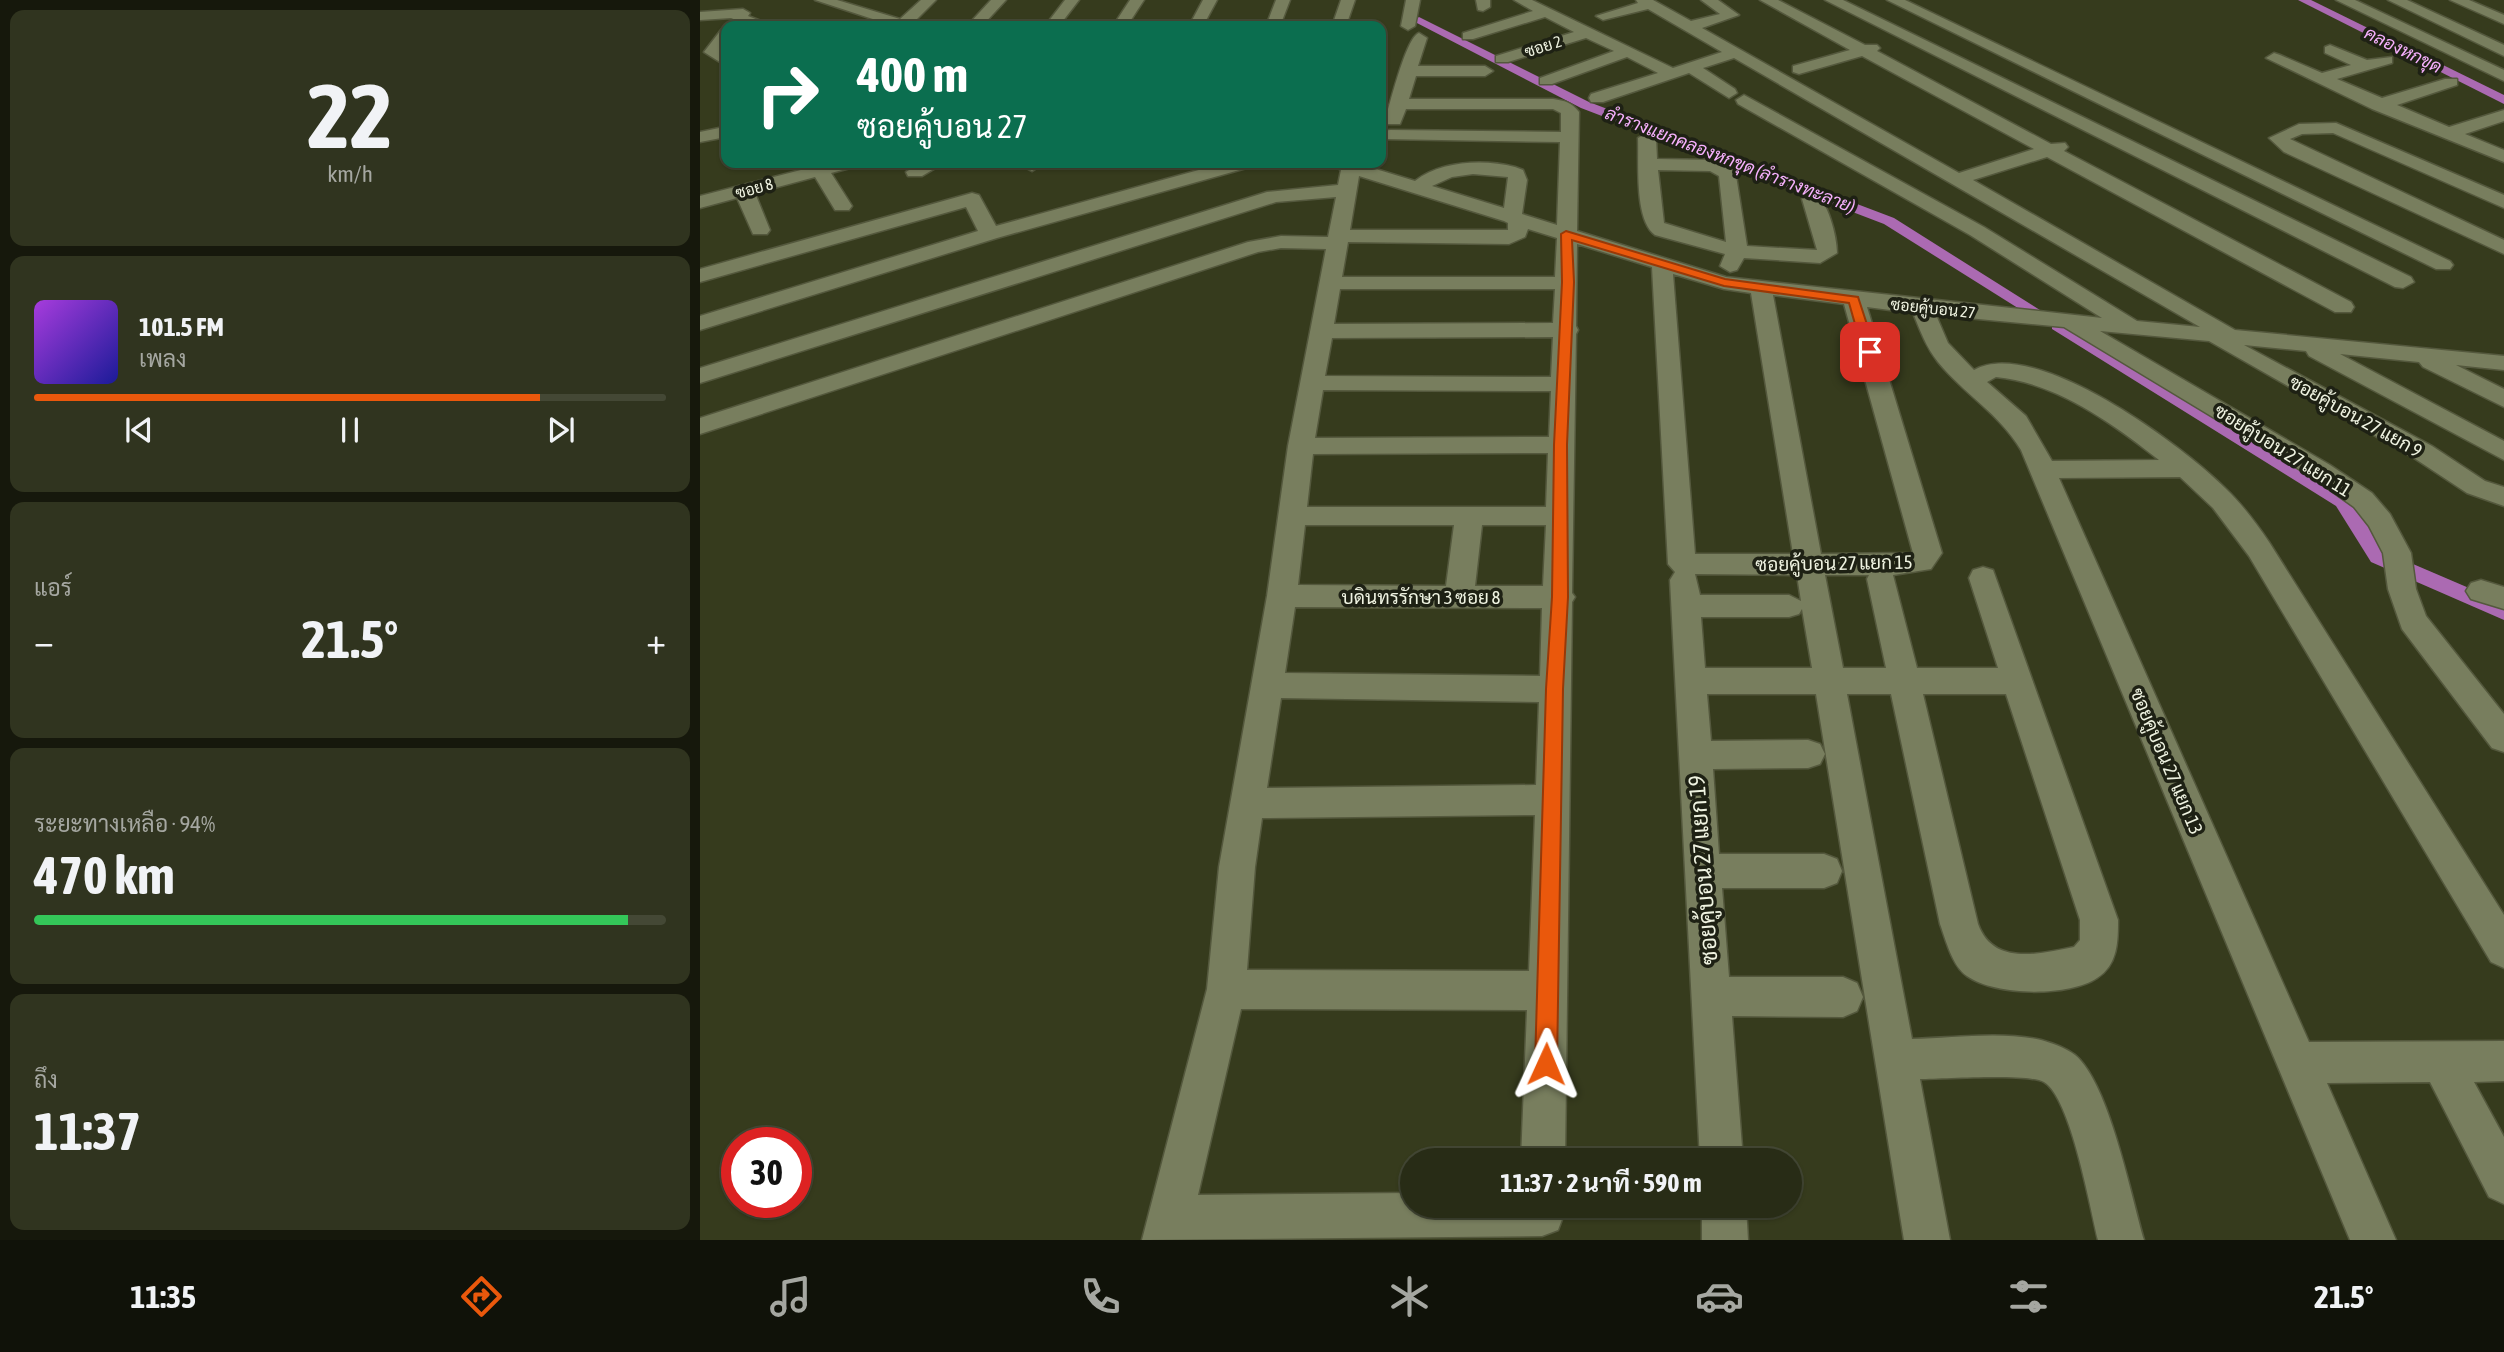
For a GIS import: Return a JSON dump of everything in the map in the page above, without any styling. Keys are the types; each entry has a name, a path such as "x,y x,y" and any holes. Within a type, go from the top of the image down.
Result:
{"street":[{"path":"700,16 738,19 755,0"},
{"path":"822,0 851,4 896,21"},
{"path":"910,21 929,0"},
{"path":"979,21 999,0"},
{"path":"1056,21 1072,0"},
{"path":"1123,21 1137,0"},
{"path":"1199,21 1210,0"},
{"path":"1275,21 1283,0"},
{"path":"1341,21 1348,0"},
{"path":"1386,127 1398,104 1407,71 1413,32 1413,0"},
{"path":"1521,0 1542,13 1671,73"},
{"path":"1691,26 1732,15 1708,0"},
{"path":"1767,0 2343,307"},
{"path":"1832,0 2403,282"},
{"path":"1894,0 2291,194 2443,265"},
{"path":"2343,0 2504,76"},
{"path":"2395,0 2504,51"},
{"path":"2457,0 2504,20"},
{"path":"1603,16 1647,2 2051,234 2152,280 2235,337"},
{"path":"1468,36 1542,13"},
{"path":"1799,69 1947,26"},
{"path":"2430,41 2504,32"},
{"name":"ซอย 2","path":"1502,59 1584,33"},
{"path":"721,40 712,52 721,70"},
{"path":"2330,50 2366,65"},
{"path":"1546,80 1627,52"},
{"path":"1597,98 1737,52"},
{"path":"2274,58 2319,79 2374,114 2446,134 2504,157"},
{"path":"2319,79 2386,60"},
{"path":"1690,67 2010,251 2132,327"},
{"path":"1407,71 1485,71"},
{"path":"2451,82 2336,128 2299,129 2278,138 2290,148 2504,248"},
{"path":"1768,113 1819,101"},
{"path":"1398,104 1553,104 1564,106 1570,112 1566,234 1567,330 1561,445 1560,597 1554,689 1543,1148"},
{"path":"2446,134 2504,115"},
{"path":"2336,128 2504,202"},
{"path":"1964,182 1992,175 1996,168 2098,132"},
{"path":"700,137 721,133"},
{"path":"1386,161 1568,137"},
{"path":"1647,138 1655,226 1737,251 1809,258 1827,253 1827,242 1812,199"},
{"path":"1649,164 1723,169 1730,180 1737,251 1724,283"},
{"name":"ซอย 8","path":"700,202 830,168"},
{"path":"915,172 924,168"},
{"path":"700,323 990,234 1226,168"},
{"path":"700,376 907,300 945,299 1281,195 1354,168"},
{"path":"1365,168 1337,240 1324,331 1301,446 1282,596 1237,867 1226,989 1168,1229 1542,1220"},
{"name":"ซอยคู้บอน 27","path":"1378,168 1419,187 1724,283 1922,307 2504,363"},
{"path":"820,171 842,206"},
{"path":"700,426 1268,243 1509,238 1518,233 1515,218 1518,180 1516,174 1508,171 1443,171 1431,176 1419,187"},
{"path":"744,191 760,230"},
{"path":"2196,230 2291,194"},
{"path":"1268,243 1281,195"},
{"path":"700,275 972,199 990,234"},
{"path":"2010,251 2051,234"},
{"name":"ซอยคู้บอน 27 แยก 19","path":"1662,265 1692,681 1720,1148"},
{"path":"1013,277 1039,315"},
{"path":"1329,284 1568,282"},
{"path":"1761,289 1927,1240"},
{"path":"945,299 961,369"},
{"name":"ซอยคู้บอน 27 แยก 15","path":"1684,584 1808,564 1912,564 1921,562 1928,553 1854,300"},
{"name":"ซอยคู้บอน 27 แยก 13","path":"1922,307 1937,344 1948,359 2017,422 2042,470 2373,1240"},
{"name":"ซอยคู้บอน 27 แยก 11","path":"2068,321 2343,485 2363,500 2380,521 2397,553 2402,589 2413,621 2504,738"},
{"path":"1324,331 1567,330"},
{"name":"ซอยคู้บอน 27 แยก 9","path":"2207,334 2423,452 2476,487 2504,498"},
{"path":"2305,344 2504,452"},
{"path":"2418,355 2504,399"},
{"path":"1973,381 1996,370 2020,372 2046,379 2085,399 2186,468 2236,517 2259,549 2504,949"},
{"path":"1313,383 1565,384"},
{"path":"1301,446 1561,445"},
{"path":"2042,470 2186,468"},
{"path":"1294,516 1560,516"},
{"path":"1460,598 1469,517"},
{"path":"1881,579 1967,945 1979,962 1996,970 2054,971 2085,964 2099,947 2099,920 1983,578"},
{"path":"1684,584 1790,606"},
{"name":"บดินทรรักษา 3 ซอย 8","path":"1282,596 1560,597"},
{"path":"1692,681 2018,681"},
{"path":"1268,685 1554,689"},
{"path":"1696,755 1808,754"},
{"path":"1248,803 1553,800"},
{"path":"1703,871 1824,871"},
{"path":"1226,989 1548,991"},
{"path":"1712,996 1843,997"},
{"path":"1895,1059 2026,1058 2045,1060 2064,1072 2082,1104 2121,1240"},
{"path":"2295,1063 2504,1061"},
{"path":"2442,1062 2504,1182"},
{"path":"1725,1218 1726,1240"}],"waterway":[{"name":"คลองหกขุด","path":"2303,0 2504,100"},
{"name":"ลำรางแยกคลองหกขุด (ลำรางทะลาย)","path":"1419,20 1585,105 1889,221 2035,312"},
{"name":"ลำรางแยกคลองหกขุด (ลำรางทะลาย)","path":"2058,326 2343,501 2378,557 2504,612"}],"route":[{"path":"1546,1064 1554,689 1560,597 1561,445 1568,282 1566,234 1724,283 1854,300 1870,352"}]}
